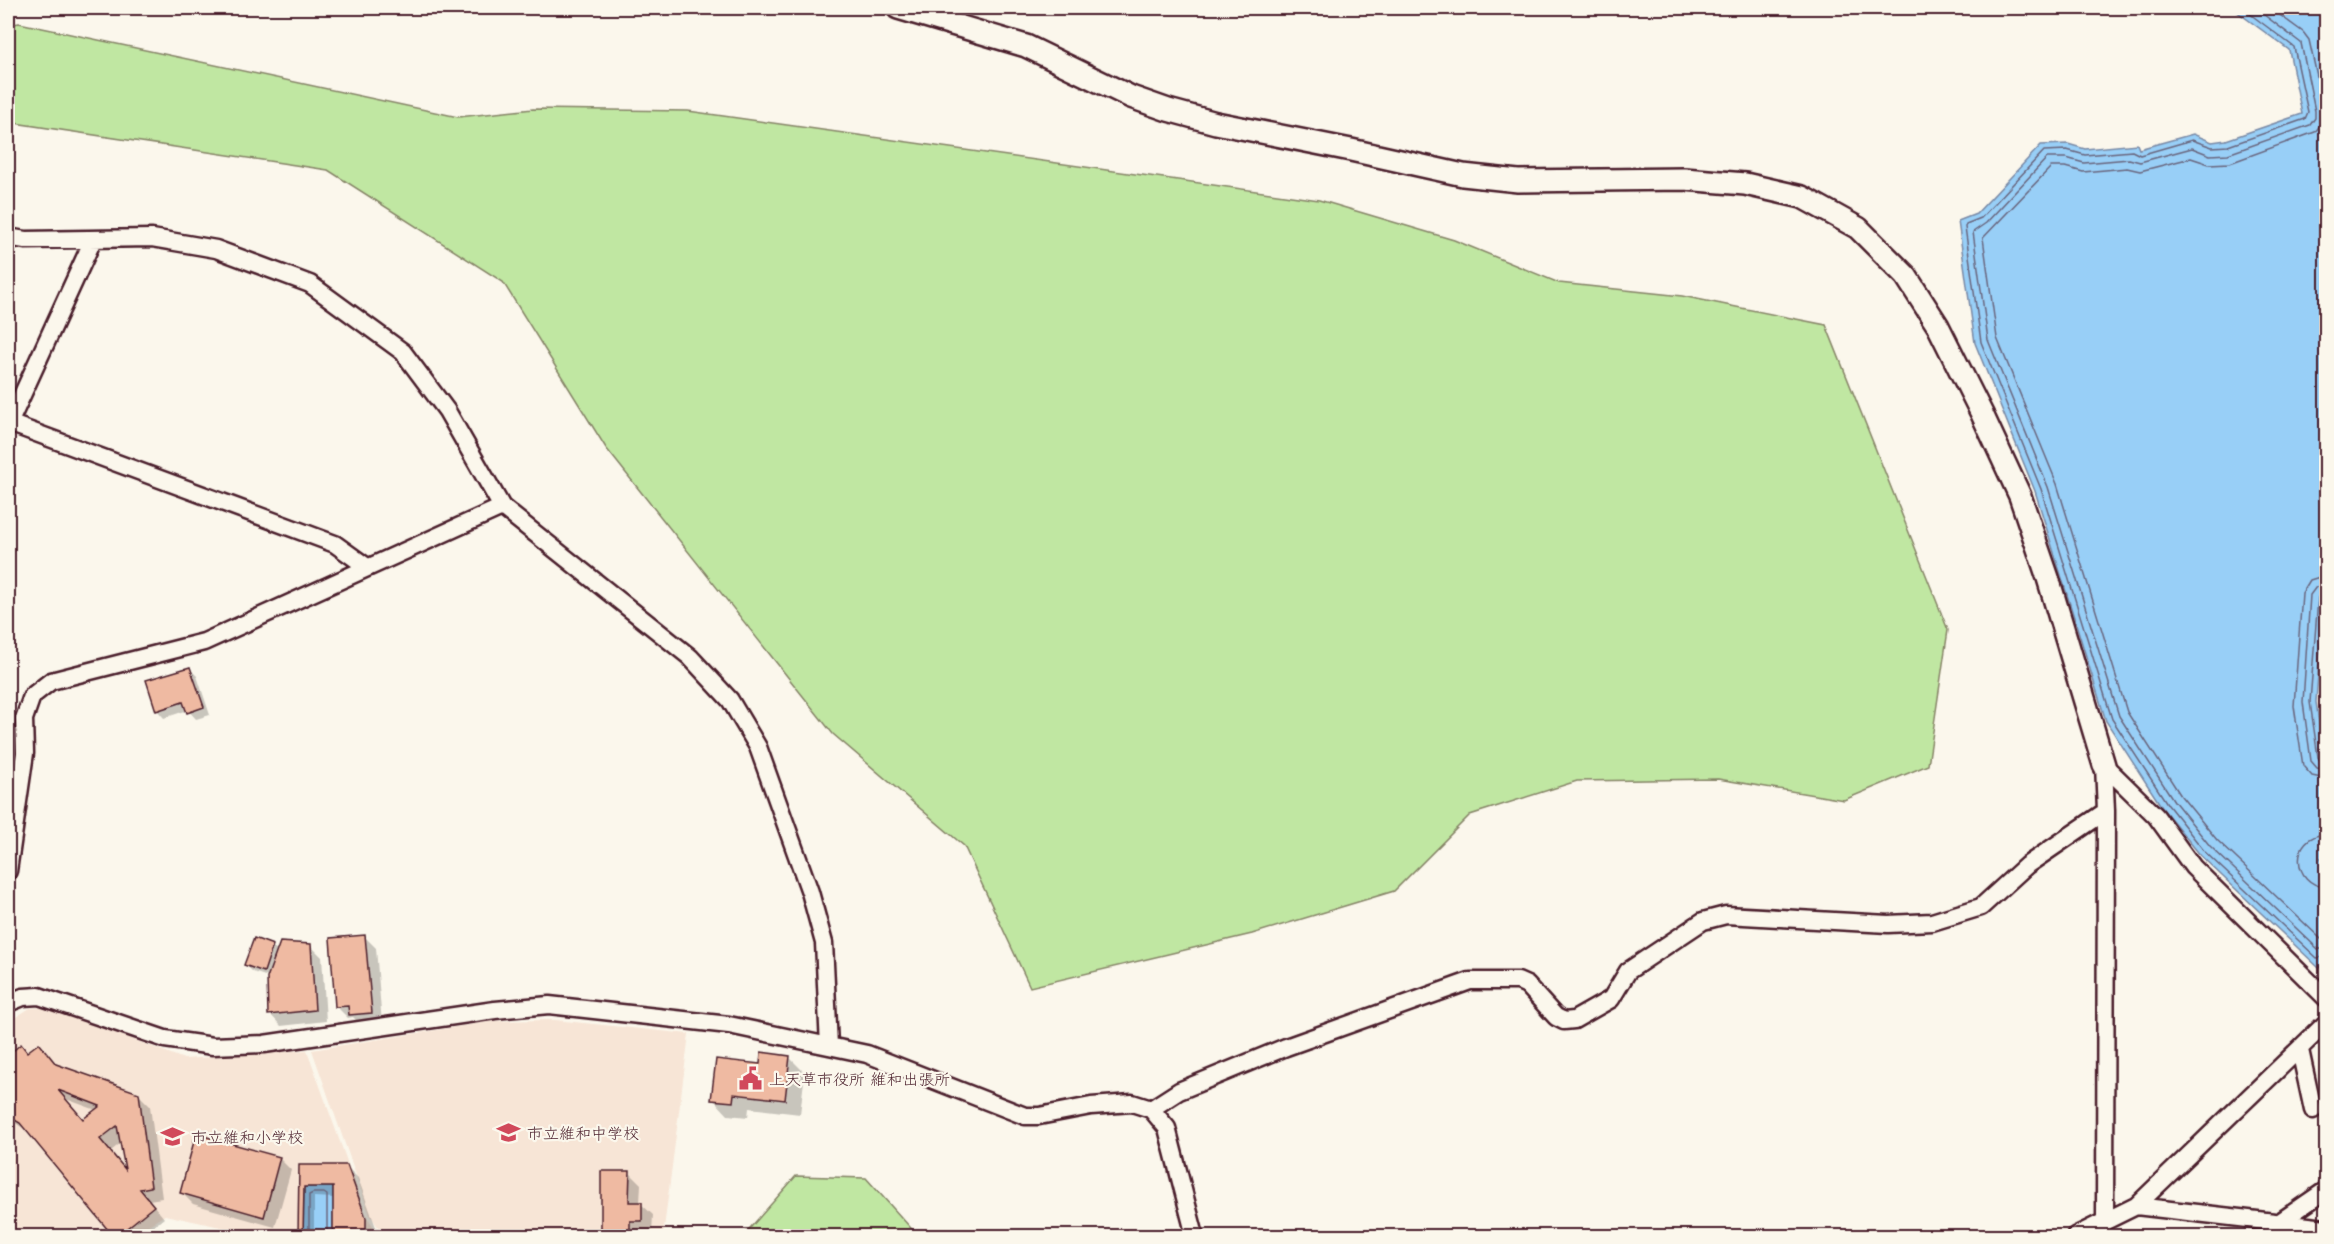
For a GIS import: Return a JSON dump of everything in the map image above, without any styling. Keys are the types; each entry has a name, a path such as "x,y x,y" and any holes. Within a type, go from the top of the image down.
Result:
{"street":[{"path":"898,8 1026,46 1131,97 1168,110 1216,123 1463,175 1518,181 1684,178 1745,184 1803,197 1858,228 1906,276 1938,326 2020,496 2045,568 2104,765 2106,811 2105,1220 2096,1236"},
{"path":"8,237 26,240 152,238 216,249 310,284 404,352 447,411 502,507 690,657 730,700 758,747 810,892 824,943 829,1046"},
{"path":"93,240 8,424 335,544 367,567"},
{"path":"8,871 25,753 24,719 32,696 51,681 204,642 502,507"},
{"path":"2104,765 2156,816 2193,867 2326,998"},
{"path":"1151,1108 1179,1091 1286,1047 1470,981 1518,981 1527,985 1556,1017 1564,1021 1574,1020 1611,999 1628,971 1703,921 1726,915 1888,924 1932,922 1981,907 2028,866 2106,811"},
{"path":"8,1000 39,996 165,1039 213,1046 264,1044 495,1010 549,1005 729,1025 867,1054 1025,1116 1039,1116 1091,1106 1132,1103 1151,1108 1167,1128 1195,1236"},
{"path":"2075,1236 2136,1206 2326,1023"},
{"path":"2300,1050 2313,1110"},
{"path":"2279,1229 2326,1190"},
{"path":"2136,1206 2279,1229 2326,1228"}],"shaded area":[{"name":"市立維和小学校","path":"50,1007 184,1059 307,1050 367,1217 380,1236 262,1236 165,1215 131,1236 8,1236 8,1022 30,1008"},
{"name":"市立維和中学校","path":"555,1020 689,1034 663,1236 384,1236 370,1215 312,1050 493,1021"}],"green space":[{"path":"19,23 458,117 533,109 688,111 1319,200 1454,240 1559,283 1682,296 1826,325 1948,630 1928,765 1844,800 1718,779 1577,781 1470,815 1394,891 1252,934 1030,987 964,846 833,734 606,448 503,282 328,170 8,122 8,25"},
{"path":"796,1176 866,1178 918,1236 743,1236"}],"water":[{"path":"2232,8 2326,8 2326,565 2316,702 2326,759 2326,856 2321,858 2326,869 2326,960 2319,968 2201,856 2163,809 2106,721 2035,491 1975,343 1958,221 1976,214 2041,145 2068,144 2085,149 2137,144 2139,149 2193,134 2212,142 2226,140 2302,114 2289,50"},
{"path":"304,1187 333,1187 333,1236 303,1236"}],"building":[{"path":"190,667 204,707 187,713 183,702 156,711 146,680"},
{"path":"365,935 372,1013 349,1015 348,1006 335,1007 330,938"},
{"path":"254,938 273,945 264,972 244,965"},
{"path":"280,942 311,944 315,1010 268,1015 267,978"},
{"path":"39,1043 56,1064 139,1093 151,1187 140,1189 154,1206 117,1236 113,1236 20,1123 8,1116 8,1068 11,1065 8,1055 21,1044 27,1052","holes":["58,1090 100,1106 83,1119","117,1126 125,1169 100,1139"]},
{"name":"上天草市役所 維和出張所","path":"761,1052 790,1056 785,1100 734,1094 733,1102 711,1100 716,1059 760,1064"},
{"path":"196,1134 280,1157 264,1217 180,1193"},
{"path":"299,1165 347,1165 366,1218 366,1236 333,1236 333,1187 304,1187 303,1236 298,1236"},
{"path":"601,1171 630,1171 629,1202 642,1202 642,1221 630,1221 630,1236 601,1236"},
{"path":"520,1233 579,1233 579,1236 520,1236"}],"place":[{"name":"上天草市役所 維和出張所","path":"751,1079"},
{"name":"市立維和中学校","path":"509,1133"},
{"name":"市立維和小学校","path":"173,1137"}]}
